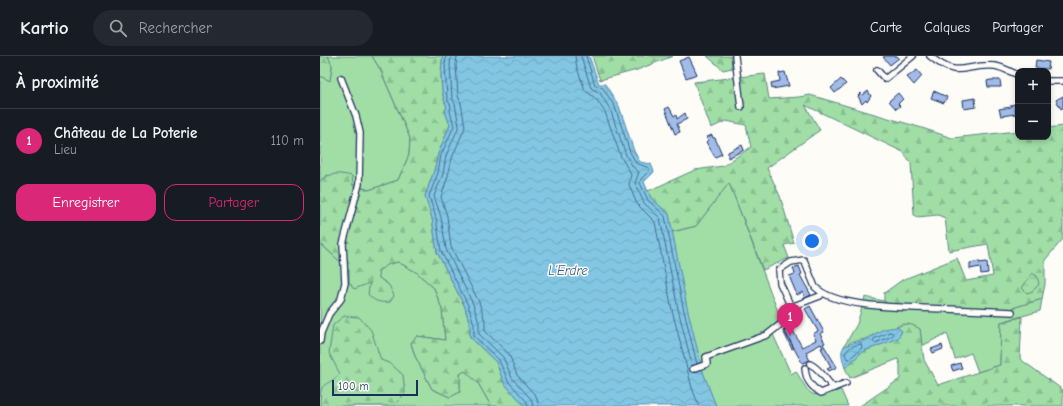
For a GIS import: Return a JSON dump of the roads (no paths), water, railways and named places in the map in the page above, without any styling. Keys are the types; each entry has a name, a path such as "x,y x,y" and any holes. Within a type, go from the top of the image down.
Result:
{"street":[{"path":"735,56 741,107"},
{"path":"877,70 885,79 913,56"},
{"path":"930,56 952,70 958,71 995,66 1015,74"},
{"path":"320,341 321,333 329,314 341,299 345,283 343,244 359,184 360,133 356,116 341,78"},
{"path":"1051,80 1063,81"},
{"path":"693,369 707,364 706,357 767,335 786,320 791,307 780,283 779,270 791,262 804,260 815,287 822,292 839,299 872,305 1012,312"},
{"path":"791,307 820,296 822,292"},
{"path":"834,388 828,383 817,368 808,366 806,378 812,387 821,393 834,388 846,383"}],"water":[{"name":"L'Erdre","path":"443,56 589,56 599,84 605,84 619,106 634,151 640,162 651,164 654,172 644,182 651,198 669,214 687,307 703,372 716,406 525,406 504,383 496,362 470,337 470,325 465,307 437,252 432,218 425,196 434,171 438,154 450,125 445,111 447,107 442,89 441,68"},
{"path":"897,327 902,331 898,338 862,352 845,368 842,354 844,347 867,339 884,329"}],"place":[{"name":"Château de La Poterie","path":"790,336"}]}
